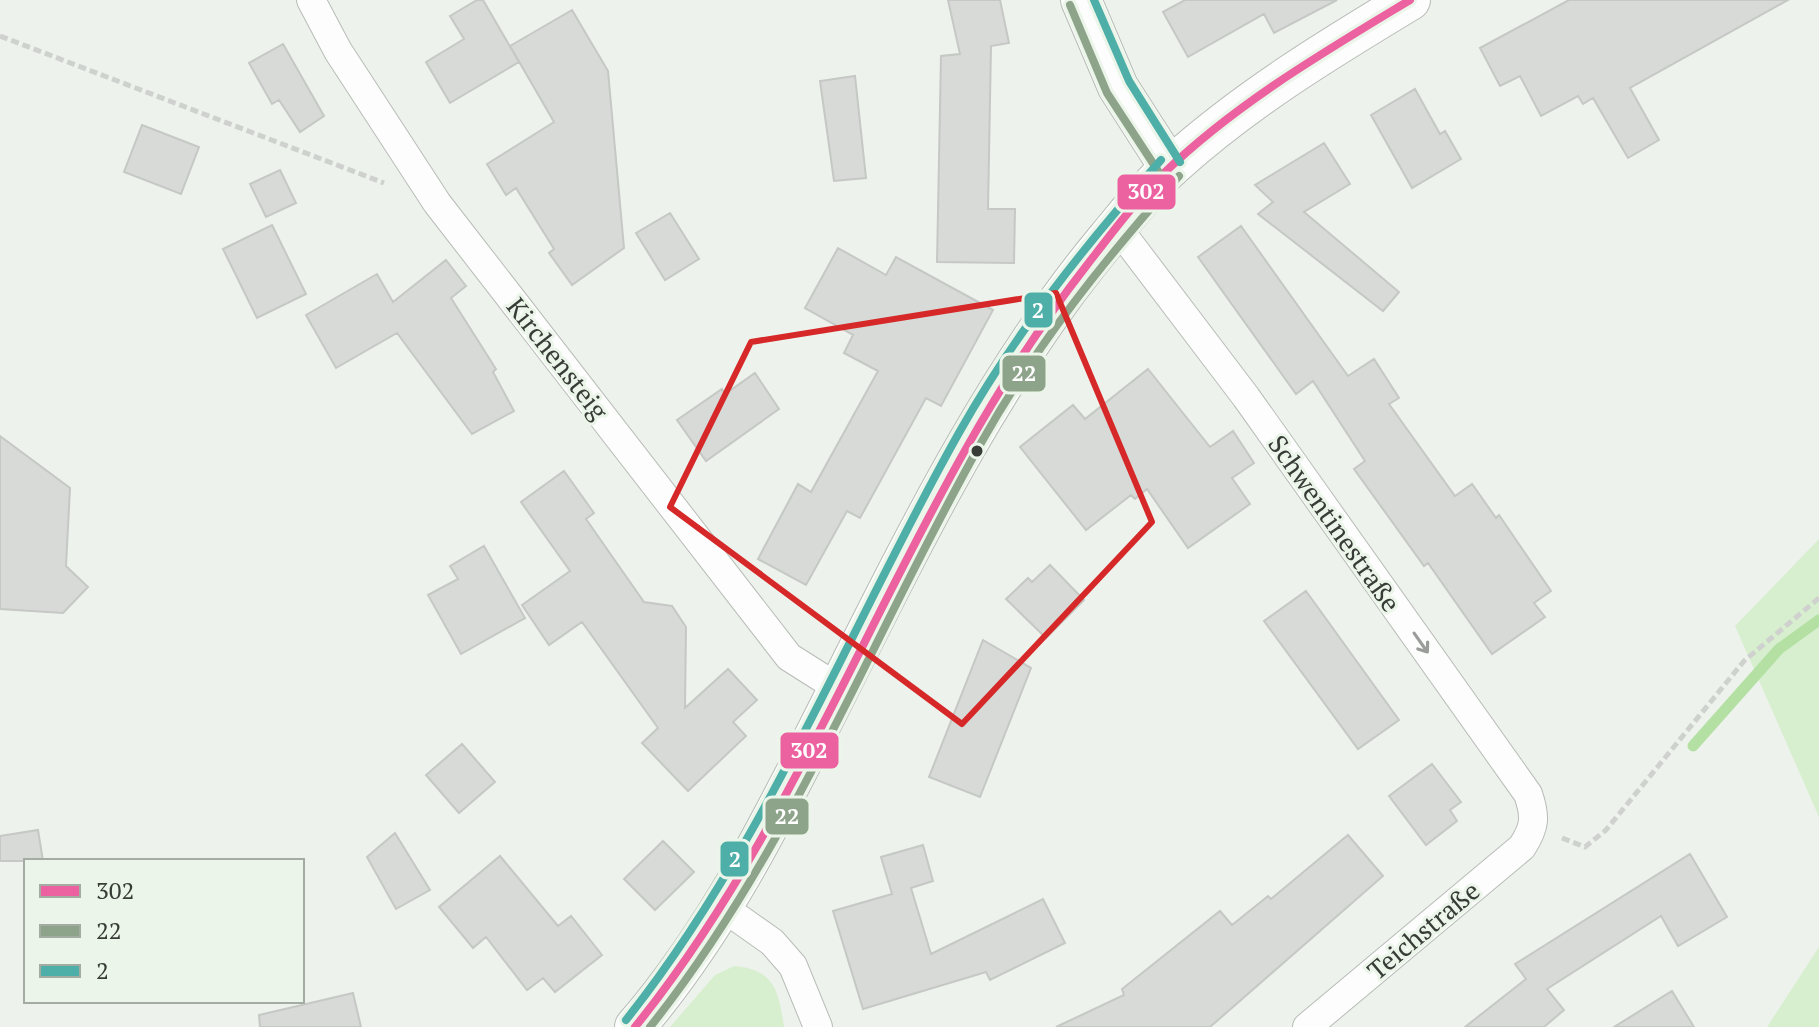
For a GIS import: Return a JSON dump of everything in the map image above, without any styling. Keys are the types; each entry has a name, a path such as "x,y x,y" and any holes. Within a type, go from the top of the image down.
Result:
{"street":[{"name":"Kirchensteig","path":"311,0 338,51 437,203 789,657 838,688"},
{"path":"1081,0 1118,87 1170,168"},
{"path":"635,1027 682,968 785,798 838,688 1018,358 1071,282 1170,168 1244,105 1410,0"},
{"name":"Schwentinestraße","path":"1117,227 1246,397 1528,794 1535,828"},
{"name":"Teichstraße","path":"1307,1027 1522,847 1535,828"},
{"path":"721,906 772,942 793,966 818,1027"}],"path":[{"path":"0,36 437,203"},
{"path":"1535,828 1585,847 1606,830 1744,661 1819,598"}],"highlighted area":[{"path":"1056,293 1152,522 962,724 670,507 751,342"}],"green space":[{"path":"1819,539 1819,817 1735,626"},
{"path":"1819,947 1819,1027 1767,1027"},
{"path":"734,966 758,972 772,984 780,1003 784,1027 670,1027 715,975"}],"building":[{"path":"477,0 483,0 519,62 450,103 426,62 464,39 450,16"},
{"path":"948,0 1000,0 1009,43 991,46 988,209 1015,209 1014,263 937,262 941,56 960,54"},
{"path":"1185,0 1337,0 1274,33 1264,14 1188,57 1163,12"},
{"path":"1569,0 1788,0 1630,88 1659,140 1628,158 1593,98 1583,104 1578,96 1541,116 1520,76 1500,86 1480,48"},
{"path":"572,10 608,71 624,248 572,285 549,253 554,249 516,188 506,195 487,164 554,122 510,46"},
{"path":"283,44 324,116 300,132 279,100 272,104 249,63"},
{"path":"855,76 866,178 834,181 820,81"},
{"path":"1415,89 1440,134 1445,131 1461,159 1412,188 1371,115"},
{"path":"142,125 199,147 181,194 124,172"},
{"path":"1324,143 1350,184 1304,212 1399,292 1383,311 1258,214 1273,202 1255,185"},
{"path":"280,170 296,203 266,217 250,184"},
{"path":"670,213 699,259 665,280 636,233"},
{"path":"272,225 306,294 257,318 223,249"},
{"path":"1241,226 1348,376 1374,359 1399,398 1389,404 1455,496 1472,484 1496,518 1499,515 1551,591 1534,603 1545,617 1492,654 1428,563 1424,566 1354,469 1365,461 1313,381 1296,394 1198,257"},
{"path":"838,248 886,275 896,257 993,310 941,406 926,398 860,518 847,511 806,585 758,559 798,484 811,492 878,371 844,353 853,335 805,308"},
{"path":"446,260 466,286 451,298 496,369 493,372 514,411 472,434 397,333 336,368 306,315 377,274 393,302"},
{"path":"1148,369 1210,447 1233,431 1254,463 1232,478 1250,504 1188,548 1147,489 1135,499 1131,495 1086,530 1020,447 1073,405 1085,419"},
{"path":"755,373 779,409 706,461 677,420 722,389 725,394"},
{"path":"0,436 70,488 66,566 88,587 63,613 0,609"},
{"path":"564,471 594,513 586,519 644,602 672,606 686,627 685,708 728,669 757,700 733,722 746,736 688,791 642,743 658,728 582,622 549,645 522,605 570,571 521,502"},
{"path":"484,546 525,618 461,654 428,595 458,579 450,566"},
{"path":"1050,565 1084,600 1046,638 1006,599 1028,578 1032,582"},
{"path":"1306,591 1399,720 1358,749 1264,621"},
{"path":"983,640 1031,668 980,797 929,777"},
{"path":"462,744 495,782 459,813 426,775"},
{"path":"1432,764 1461,802 1450,810 1457,821 1426,845 1389,796"},
{"path":"38,830 43,859 0,861 0,836"},
{"path":"395,833 430,890 396,909 367,857"},
{"path":"1348,835 1383,876 1210,1027 1056,1027 1124,995 1122,989 1220,911 1232,925 1268,896 1271,899"},
{"path":"663,841 694,872 655,910 624,879"},
{"path":"923,845 933,881 911,888 931,954 1043,899 1065,943 990,980 986,972 863,1009 833,911 892,894 881,857"},
{"path":"1690,854 1727,917 1678,946 1661,916 1547,989 1564,1010 1544,1027 1465,1027 1526,979 1515,964"},
{"path":"500,856 558,926 571,916 602,955 555,992 543,978 527,990 486,937 473,948 439,907"},
{"path":"1672,991 1694,1027 1614,1027"},
{"path":"353,993 361,1027 260,1027 259,1015"}],"waterway":[{"path":"1693,746 1779,649 1819,620"}],"transit line":[{"name":"2","path":"1094,0 1129,81 1180,162"},
{"name":"302","path":"635,1027 701,938 759,843 965,450 1022,355 1087,265 1163,174 1220,125 1281,80 1410,0"},
{"name":"22","path":"1070,5 1107,93 1160,174"},
{"name":"2","path":"626,1020 676,952 764,808 920,505 982,394 1053,290 1161,160"},
{"name":"22","path":"650,1027 700,960 787,816 941,517 1002,407 1073,304 1179,176"}]}
